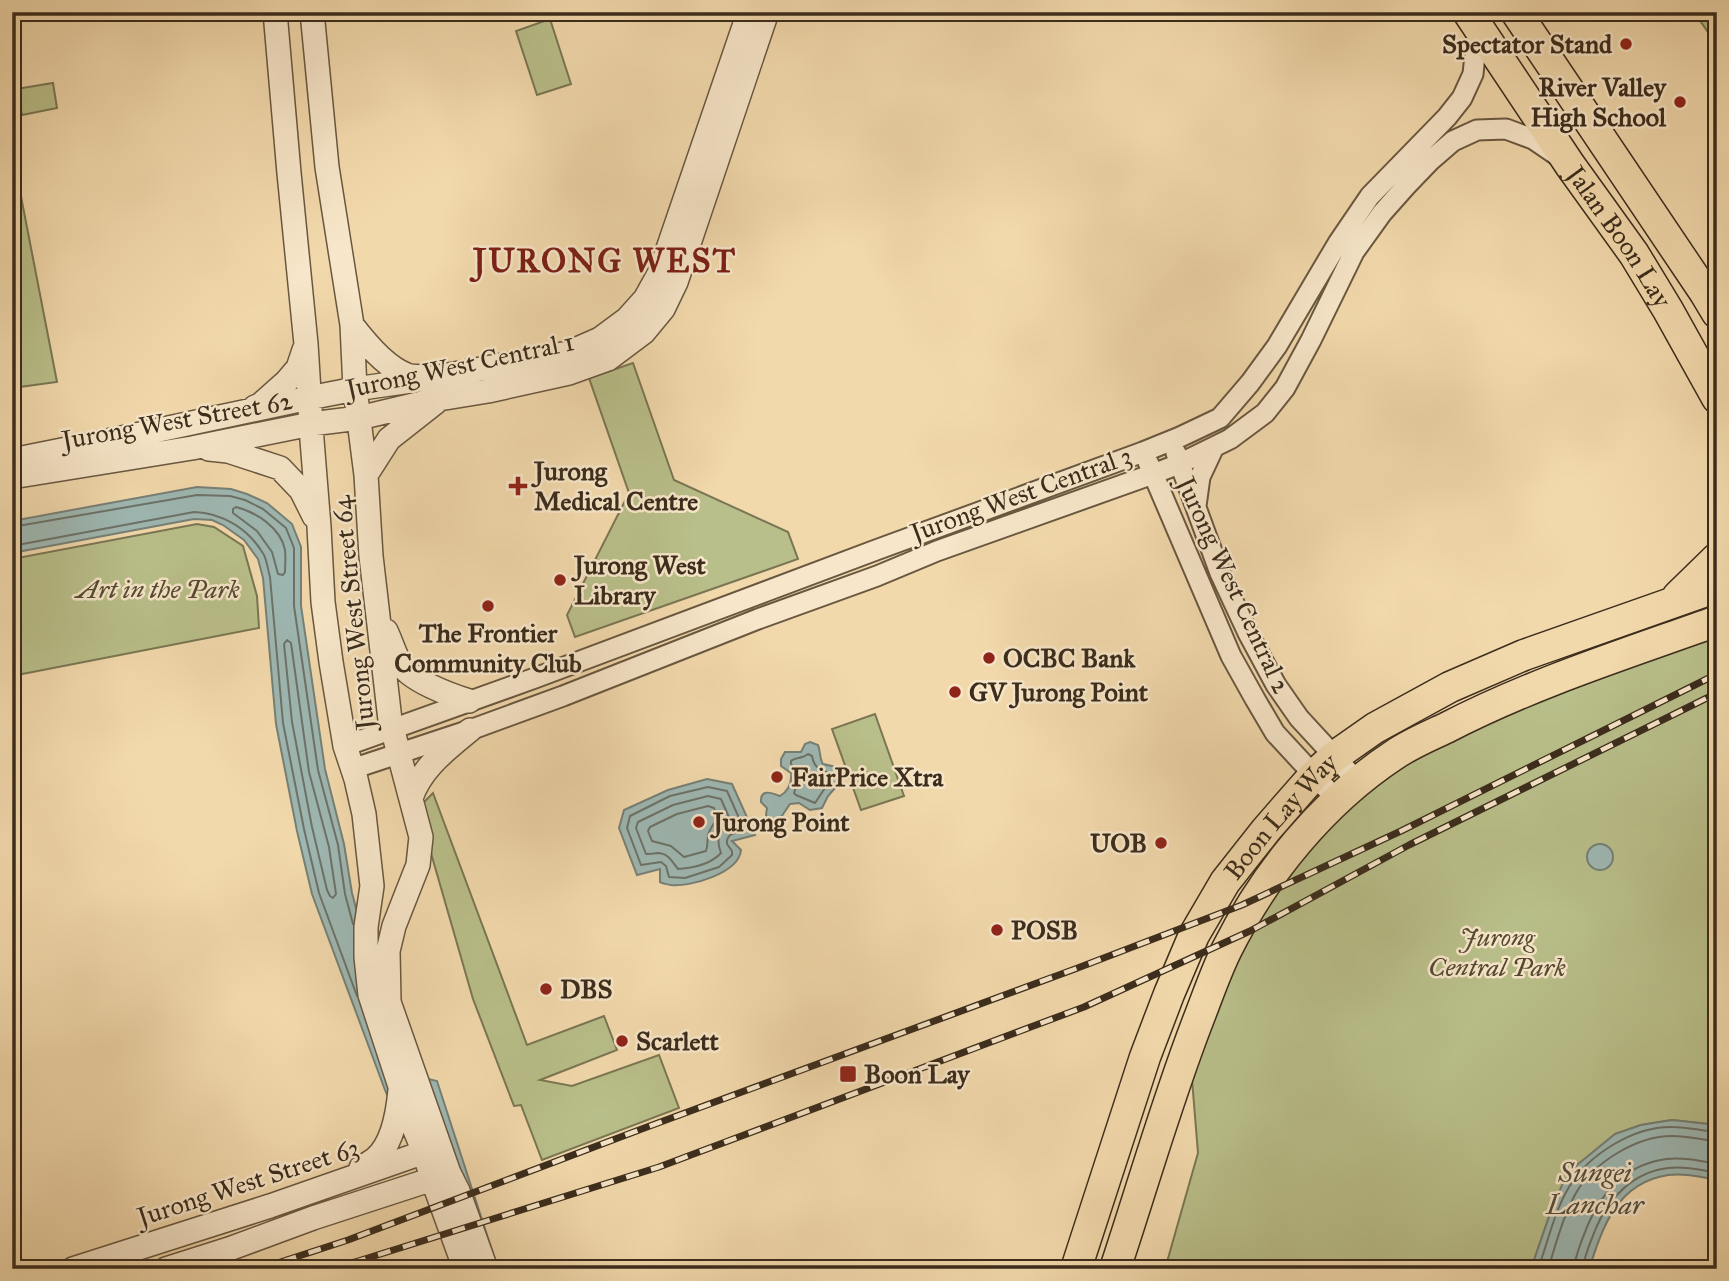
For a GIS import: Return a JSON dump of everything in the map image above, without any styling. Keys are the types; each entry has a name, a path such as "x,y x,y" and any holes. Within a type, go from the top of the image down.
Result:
{"main road":[{"name":"Jalan Boon Lay","path":"1516,12 1717,313"},
{"name":"Jalan Boon Lay","path":"1473,20 1570,165 1634,254 1717,398"},
{"path":"1670,603 1717,558"},
{"name":"Boon Lay Way","path":"1076,1269 1145,1057 1194,935 1225,882 1266,830 1325,766 1375,727 1450,687 1524,656 1717,587"},
{"name":"Boon Lay Way","path":"1115,1269 1171,1096 1226,950 1255,899 1292,849 1347,791 1396,753 1497,702 1717,621"},
{"path":"1680,635 1717,639"}],"street":[{"name":"Jurong West Street 64","path":"275,12 306,344 323,602 345,746 364,814 372,886 366,927 370,995 400,1087 432,1149"},
{"name":"Jurong West Street 64","path":"312,12 327,167 352,325 355,389 366,475 371,556 392,728 421,837 418,865 394,926 388,951 389,1002 441,1176 465,1269"},
{"name":"Jurong West Central 1","path":"311,424 359,418 435,389 568,353 600,339 627,319 645,299 660,272 749,12"},
{"name":"Jurong West Central 1","path":"309,398 355,389 488,391 569,373 608,359 644,332 663,309 676,282 767,12"},
{"name":"Jurong West Central 3","path":"345,746 1143,452 1220,418 1277,346 1338,243 1370,196 1462,98 1473,74 1473,20"},
{"name":"Jurong West Central 3","path":"352,769 563,696 758,618 1180,464 1230,439 1265,413 1284,388 1311,340 1354,253 1382,213 1431,160 1453,141 1478,131 1506,129 1533,139 1570,165"},
{"path":"352,325 384,360 406,375 435,389 389,439 366,475"},
{"path":"243,412 260,405 287,381 298,368 306,344"},
{"name":"Jurong West Street 62","path":"12,460 309,398"},
{"name":"Jurong West Street 62","path":"12,477 192,448 311,424"},
{"name":"Jurong West Central 2","path":"1171,441 1220,573 1248,633 1325,766 1347,791"},
{"name":"Jurong West Central 2","path":"1196,508 1200,477 1214,447"},
{"path":"192,448 228,451 280,468 301,490 319,527"},
{"name":"Jurong West Central 2","path":"1143,452 1231,656 1275,733 1325,766 1347,791"},
{"path":"377,613 401,666 442,692 469,701"},
{"path":"411,798 415,785 431,764 470,730"},
{"path":"341,1182 377,1157 386,1145 398,1115 400,1087"},
{"name":"Jurong West Street 63","path":"73,1269 341,1182 432,1149"},
{"name":"Jurong West Street 64","path":"441,1176 458,1191 486,1269"},
{"name":"Jurong West Street 63","path":"166,1269 441,1176"}],"green space":[{"path":"1694,12 1717,12 1717,45"},
{"path":"550,19 571,84 537,95 516,31"},
{"path":"53,83 57,108 22,115 16,89"},
{"path":"12,150 57,382 12,388"},
{"path":"633,363 674,480 788,532 798,559 575,637 567,615 629,493 589,378"},
{"name":"Art in the Park","path":"197,524 214,527 243,546 257,596 259,628 12,676 12,559"},
{"name":"Jurong Central Park","path":"1681,637 1717,642 1717,1125 1672,1120 1641,1125 1615,1134 1553,1205 1531,1269 1165,1269 1198,1153 1190,1055 1229,951 1358,782"},
{"path":"875,714 904,796 861,810 832,729"},
{"path":"433,793 527,1045 604,1016 617,1050 540,1080 572,1086 659,1055 679,1108 542,1160 521,1105 514,1106 473,999 418,808"}],"water":[{"path":"197,487 231,489 267,503 292,524 301,547 301,606 325,769 363,934 420,1077 437,1081 498,1269 462,1269 385,1090 312,894 276,724 263,578 258,559 244,540 223,525 212,520 194,519 12,553 12,521"},
{"path":"810,742 818,745 823,764 841,768 842,780 822,808 810,810 799,803 790,804 777,823 771,824 766,815 767,808 761,802 762,795 767,793 780,796 785,792 791,773 781,766 781,759 785,752 801,752 805,744"},
{"path":"707,779 732,784 755,835 732,841 741,850 738,858 713,877 690,884 671,885 660,882 660,869 637,875 619,828 624,810 668,790"},
{"path":"1600,844 1609,848 1613,857 1609,866 1600,870 1591,866 1587,857 1591,848"},
{"name":"Sungei Lanchar","path":"1672,1120 1717,1125 1717,1180 1668,1175 1636,1187 1624,1197 1607,1222 1589,1269 1531,1269 1553,1205 1563,1183 1577,1165 1615,1134 1641,1125"}],"railway":[{"path":"259,1269 348,1240 1242,905 1401,831 1717,674"},
{"path":"328,1269 659,1167 1084,1007 1250,931 1409,845 1717,693"}],"place":[{"name":"Spectator Stand","path":"1626,44"},
{"name":"River Valley High School","path":"1680,102"},
{"name":"Jurong Medical Centre","path":"518,486"},
{"name":"Jurong West Library","path":"560,580"},
{"name":"The Frontier Community Club","path":"488,606"},
{"name":"OCBC Bank","path":"989,658"},
{"name":"GV Jurong Point","path":"955,692"},
{"name":"FairPrice Xtra","path":"777,777"},
{"name":"Jurong Point","path":"699,822"},
{"name":"UOB","path":"1161,843"},
{"name":"POSB","path":"997,930"},
{"name":"DBS","path":"546,989"},
{"name":"Scarlett","path":"622,1041"},
{"name":"Boon Lay","path":"848,1074"}],"district":[{"name":"JURONG WEST","path":"605,260"}]}
